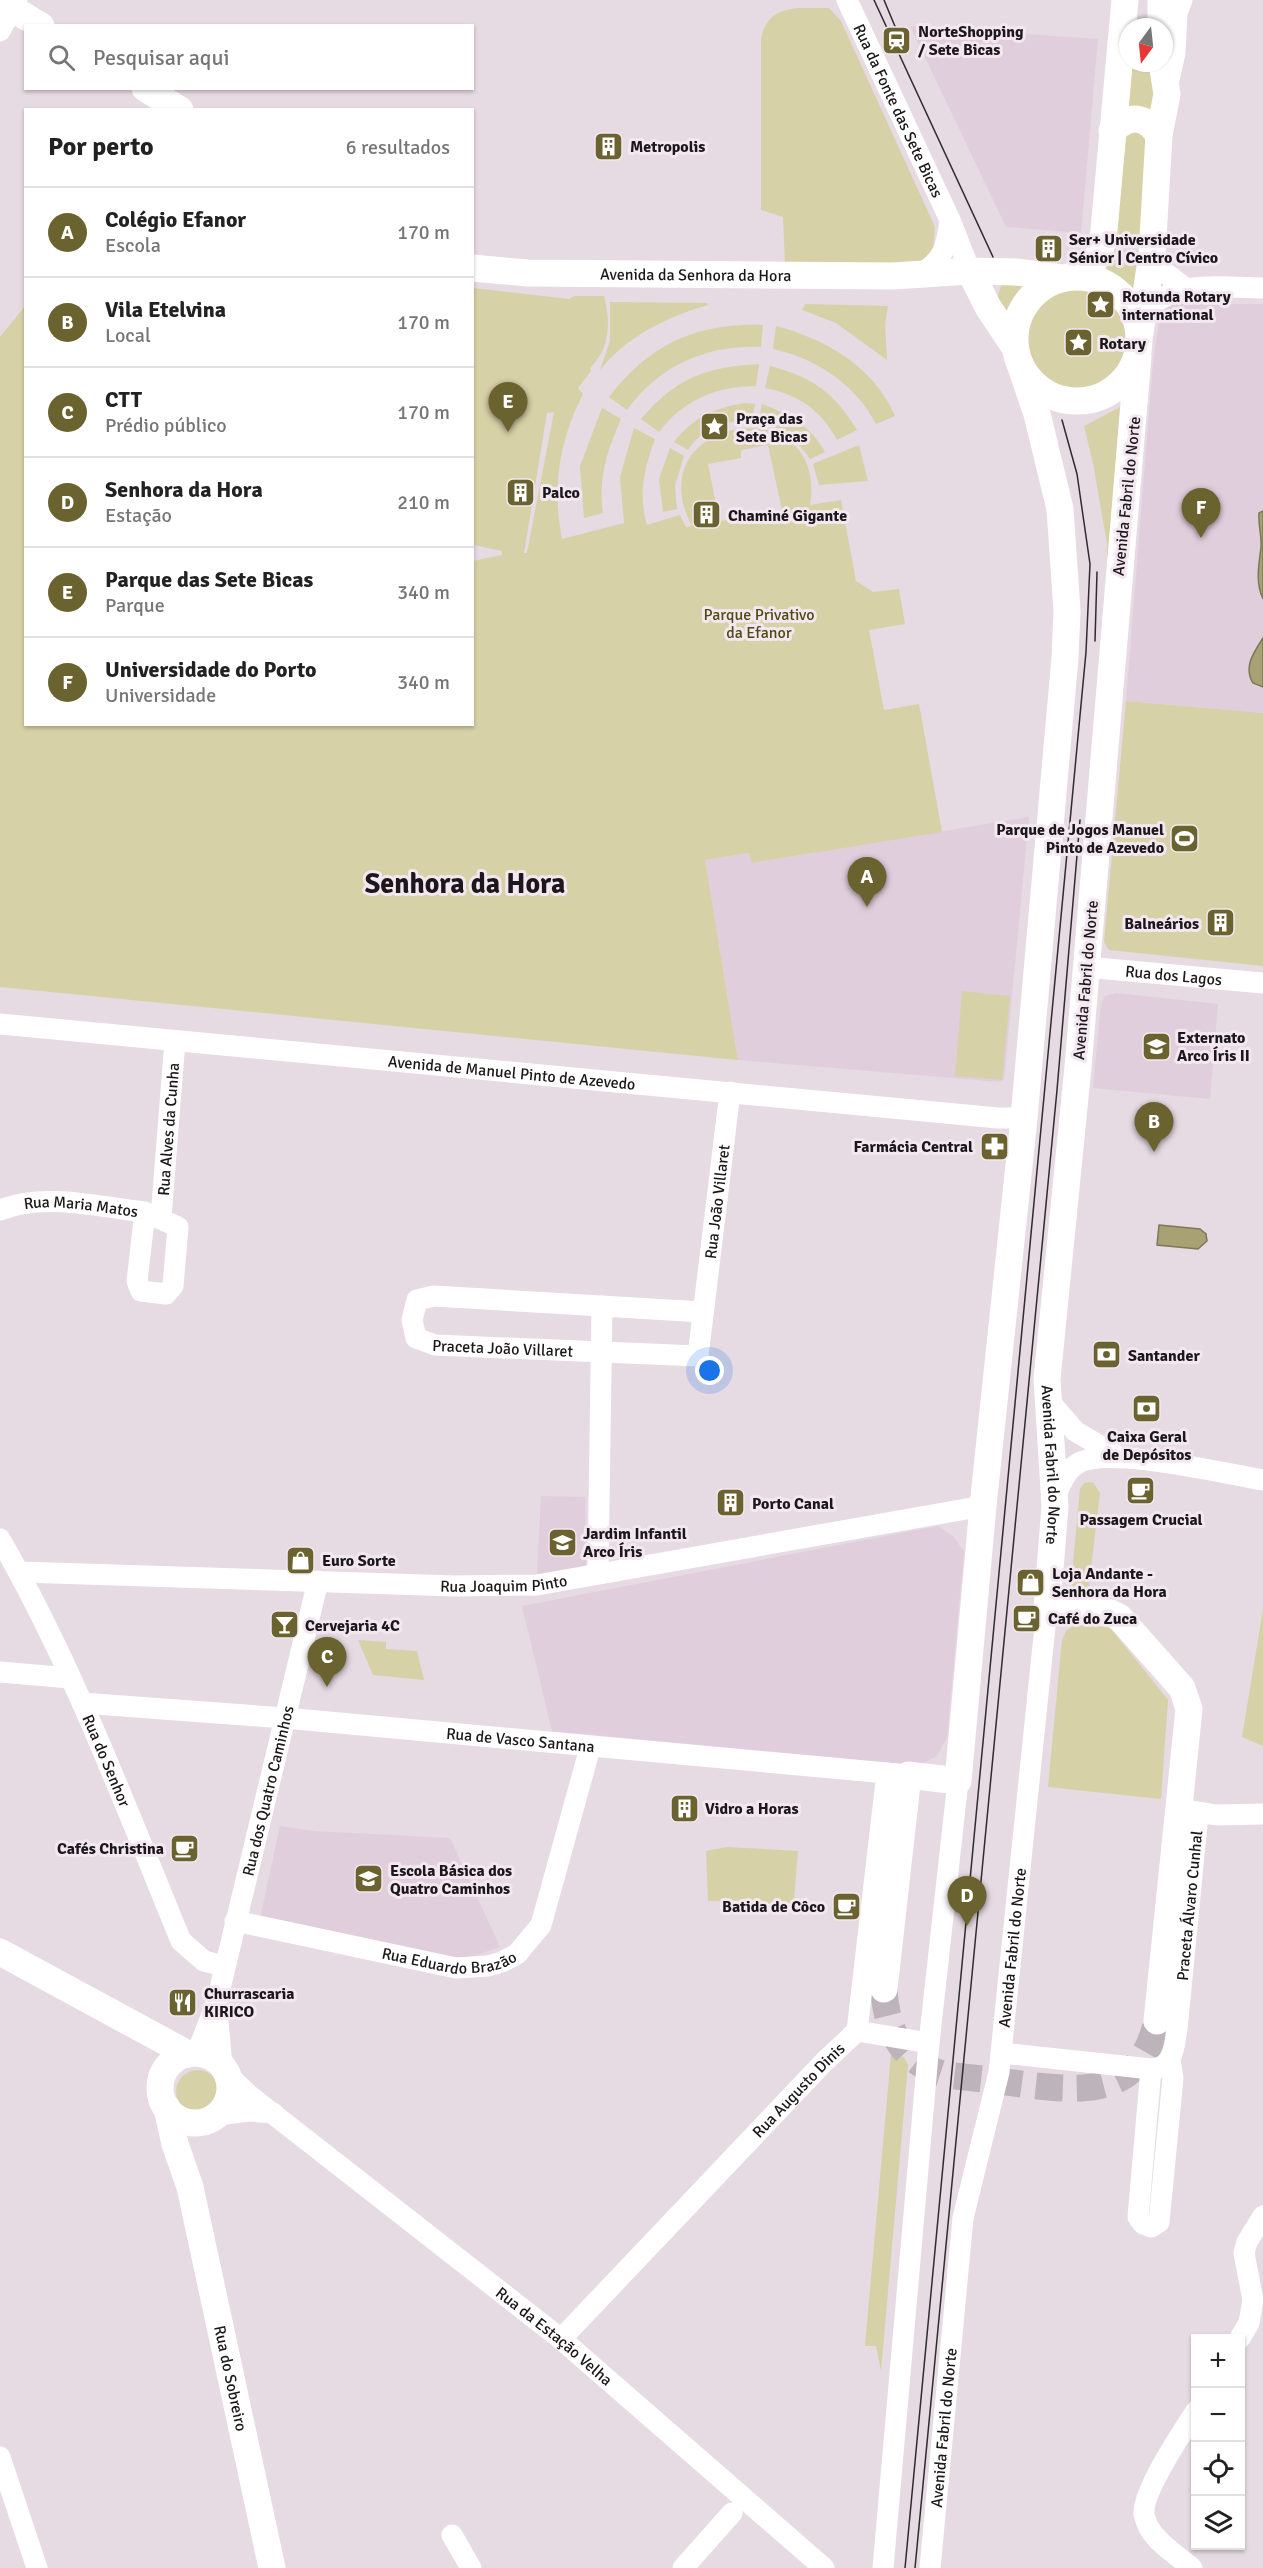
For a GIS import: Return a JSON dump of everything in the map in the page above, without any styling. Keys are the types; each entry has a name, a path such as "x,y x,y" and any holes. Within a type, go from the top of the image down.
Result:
{"main road":[{"path":"958,1781 983,1506 1024,1118 1056,769 1067,611 1060,509 1048,453 1017,355 1015,327 1022,309 1033,295 1091,266 1101,249 1125,0"},
{"path":"1161,0 1161,18"},
{"path":"7,10 36,24"},
{"path":"1163,72 1167,94"},
{"path":"148,90 177,108"},
{"name":"Avenida Fabril do Norte","path":"1047,1607 1055,1498 1047,1379 1086,967 1140,334 1152,254 1159,135 1167,94"},
{"path":"1112,131 1128,118 1136,118 1146,121 1159,135"},
{"name":"Avenida da Senhora da Hora","path":"474,268 527,273 917,276 975,280 1016,272 1066,277"},
{"path":"1017,355 1030,380 1045,393 1062,400 1082,402 1101,397 1117,388 1130,373 1140,334 1135,314 1123,296 1107,284 1087,277 1066,277"},
{"name":"Rua da Fonte das Sete Bicas","path":"975,280 1017,355"},
{"name":"Praceta Álvaro Cunhal","path":"1047,1607 1111,1613 1119,1617 1182,1688 1189,1709 1189,1811"},
{"path":"884,1989 898,1774"},
{"name":"Rua de Vasco Santana","path":"898,1774 958,1781"},
{"path":"1157,2021 1189,1811"},
{"path":"0,1952 192,2054 207,2055 225,2071 230,2096 214,2117 186,2122 164,2098 150,2048 134,2024"},
{"path":"164,2098 168,2066 192,2054"},
{"name":"Rua do Sobreiro","path":"164,2098 175,2144 190,2187 272,2568"},
{"name":"Rua do Sobreiro","path":"190,2187 189,2160 198,2136 214,2117"}],"street":[{"name":"Rua da Fonte das Sete Bicas","path":"847,0 950,220 975,280"},
{"path":"1167,94 1174,53 1177,13 1182,0"},
{"path":"917,276 933,266 942,255 947,246 950,220"},
{"path":"1152,254 1160,269 1184,287"},
{"path":"1140,334 1160,299 1184,287 1263,288"},
{"name":"Rua dos Lagos","path":"1086,967 1263,983"},
{"name":"Avenida de Manuel Pinto de Azevedo","path":"0,1024 998,1118 1024,1118"},
{"name":"Rua Alves da Cunha","path":"153,1214 175,1041"},
{"name":"Rua João Villaret","path":"600,1351 698,1356 730,1092"},
{"name":"Rua Maria Matos","path":"0,1210 18,1203 38,1201 153,1214"},
{"name":"Praceta João Villaret","path":"600,1351 435,1345 416,1338 412,1320 417,1300 434,1296 602,1306"},
{"path":"598,1572 602,1306 703,1312"},
{"path":"1049,1401 1075,1431 1117,1456"},
{"path":"1055,1498 1064,1478 1078,1462 1117,1456 1263,1480"},
{"name":"Rua Joaquim Pinto","path":"20,1572 454,1586 537,1585 598,1572 983,1506"},
{"name":"Rua do Senhor","path":"0,1539 20,1572 82,1703 181,1941 204,1960 224,1966"},
{"name":"Rua dos Quatro Caminhos","path":"192,2054 217,2001 318,1581"},
{"name":"Avenida Fabril do Norte","path":"930,2568 963,2218 995,2098 1002,2053 1047,1607"},
{"path":"0,1672 70,1677"},
{"name":"Rua de Vasco Santana","path":"82,1703 285,1718 590,1748 898,1774"},
{"name":"Rua Eduardo Brazão","path":"235,1921 456,1968 488,1966 502,1962 518,1954 541,1925 590,1748"},
{"name":"Rua Augusto Dinis","path":"561,2339 815,2071 857,2031 898,1774"},
{"path":"883,2568 929,2043 958,1781"},
{"path":"1189,1811 1263,1814"},
{"name":"Praceta Álvaro Cunhal","path":"1160,2065 1177,2029 1189,1811"},
{"name":"Rua dos Quatro Caminhos","path":"217,2001 225,2071"},
{"path":"857,2031 929,2043"},
{"path":"1002,2053 1160,2065 1173,2078 1159,2222 1151,2227 1143,2224 1138,2217 1160,2065"},
{"name":"Rua da Estação Velha","path":"225,2071 249,2095 277,2114 561,2339 824,2568"},
{"path":"214,2117 249,2111 277,2114"},
{"path":"1242,2334 1249,2323 1253,2300 1244,2253 1247,2242 1263,2216"},
{"path":"1191,2420 1145,2501 1144,2514 1150,2530 1192,2568"},
{"path":"0,2457 37,2568"},
{"path":"683,2568 732,2513"},
{"path":"452,2535 471,2568"}],"shaded area":[{"path":"910,26 1098,39 1081,233 1006,227"},
{"path":"1169,304 1263,304 1263,713 1126,701 1153,362 1161,309"},
{"path":"1263,511 1263,599 1258,573 1261,543 1259,513"},
{"path":"1263,638 1263,687 1253,683 1249,665"},
{"path":"1029,817 1004,1080 1000,1082 738,1060 705,860 749,853 752,863"},
{"name":"Externato Arco Íris II","path":"1116,993 1218,1004 1210,1099 1093,1088 1101,1004 1105,996"},
{"path":"1159,1225 1200,1229 1206,1234 1207,1241 1198,1249 1157,1245"},
{"name":"Jardim Infantil Arco Íris","path":"541,1496 585,1497 586,1566 537,1574"},
{"path":"938,1526 954,1537 964,1552 947,1738 937,1756 926,1762 914,1765 552,1731 522,1606"},
{"name":"Escola Básica dos Quatro Caminhos","path":"280,1826 314,1831 450,1838 500,1947 459,1961 260,1919"}],"green space":[{"path":"798,8 829,8 841,21 935,227 933,250 922,263 785,264 783,217 761,210 761,38 766,24 774,16"},
{"path":"1129,72 1156,72 1155,119 1126,115"},
{"path":"1134,132 1146,134 1145,236 1114,234 1126,137"},
{"path":"1113,249 1143,251 1134,292 1120,279 1104,273 1110,263"},
{"path":"1004,276 1024,284 1007,314 994,308"},
{"name":"Parque Privativo da Efanor","path":"474,288 569,299 574,296 604,296 608,316 605,344 590,368 591,371 578,388 583,394 563,447 558,483 562,539 624,523 620,477 634,428 655,439 648,461 643,492 647,525 680,515 686,527 692,526 681,489 689,459 709,439 736,429 766,430 791,442 808,467 810,505 841,500 856,581 873,592 899,589 905,624 869,630 884,710 919,704 942,832 752,863 749,853 705,860 738,1060 0,987 0,337 24,307 24,726 474,726 474,561 502,555 502,551 474,545","holes":["554,412 527,553 524,553 547,413","768,445 782,510 703,524 698,513 701,507 716,504 708,464 741,458 741,450"]},
{"path":"1077,289 1097,293 1113,304 1124,320 1128,340 1124,360 1113,376 1097,387 1077,391 1057,387 1041,376 1030,360 1026,340 1030,320 1041,304 1057,293"},
{"path":"610,302 707,303 708,305 678,315 649,329 622,347 600,370 610,341"},
{"path":"805,304 888,306 885,324 887,360 836,323 802,310"},
{"path":"763,325 761,347 722,350 686,361 654,381 627,410 609,397 641,363 676,340 716,328"},
{"path":"776,326 830,347 861,369 875,383 895,416 876,424 858,397 833,375 804,359 773,349"},
{"path":"759,364 756,386 728,389 702,397 679,411 659,432 641,419 667,394 693,377 723,368"},
{"path":"770,366 798,375 821,388 840,406 857,430 837,440 824,420 807,405 788,394 765,388"},
{"path":"745,403 755,404 752,420 715,427 701,436 688,450 674,442 689,426 705,415"},
{"path":"762,404 781,412 806,428 825,452 810,459 800,446 782,430 758,422"},
{"path":"1124,405 1108,626 1107,544 1084,426"},
{"path":"602,408 621,419 605,465 602,488 603,513 584,518 580,466"},
{"path":"859,445 868,481 819,485 813,464"},
{"path":"670,448 684,456 675,486 677,509 663,512 659,479"},
{"name":"Parque de Jogos Manuel Pinto de Azevedo","path":"1126,701 1263,713 1263,966 1109,950 1104,942"},
{"path":"962,991 1010,996 1002,1080 955,1076"},
{"path":"1093,1482 1100,1493 1088,1594 1076,1590 1071,1584 1080,1489 1084,1483"},
{"path":"1263,1609 1263,1746 1242,1737"},
{"path":"1075,1624 1107,1627 1112,1630 1168,1700 1161,1799 1048,1787 1062,1640 1066,1631"},
{"path":"358,1640 386,1642 386,1649 417,1651 424,1680 373,1675"},
{"path":"727,1847 798,1851 793,1912 753,1900 708,1901 706,1851"},
{"path":"891,2054 904,2057 908,2065 881,2371 876,2346 865,2346"},
{"path":"198,2070 214,2076 220,2092 214,2108 198,2114 182,2108 176,2092 182,2076"}],"tunnel":[{"path":"884,1989 893,2032 908,2054 919,2063 946,2075 1028,2085 1072,2088 1109,2083 1125,2075 1138,2063 1149,2045 1157,2021"}],"tram line":[{"path":"874,0 993,257"},
{"path":"884,0 899,36"},
{"path":"905,2568 1086,652 1090,564 1077,474 1062,420"},
{"path":"1095,641 1097,572"},
{"path":"915,2568 1057,1090 1080,820"}],"place":[{"name":"NorteShopping / Sete Bicas","path":"897,40"},
{"name":"Metropolis","path":"609,146"},
{"name":"Ser+ Universidade Sénior | Centro Cívico","path":"1048,248"},
{"name":"Rotunda Rotary international","path":"1101,305"},
{"name":"Rotary","path":"1078,343"},
{"name":"Praça das Sete Bicas","path":"715,427"},
{"name":"Parque das Sete Bicas","path":"508,432"},
{"name":"Palco","path":"521,492"},
{"name":"Chaminé Gigante","path":"707,515"},
{"name":"Universidade do Porto","path":"1201,538"},
{"name":"Parque de Jogos Manuel Pinto de Azevedo","path":"1185,838"},
{"name":"Colégio Efanor","path":"867,907"},
{"name":"Balneários","path":"1220,923"},
{"name":"Externato Arco Íris II","path":"1156,1046"},
{"name":"Farmácia Central","path":"994,1146"},
{"name":"Vila Etelvina","path":"1154,1152"},
{"name":"Santander","path":"1107,1355"},
{"name":"Caixa Geral de Depósitos","path":"1147,1408"},
{"name":"Passagem Crucial","path":"1141,1491"},
{"name":"Porto Canal","path":"731,1503"},
{"name":"Jardim Infantil Arco Íris","path":"562,1542"},
{"name":"Euro Sorte","path":"301,1560"},
{"name":"Loja Andante - Senhora da Hora","path":"1031,1582"},
{"name":"Café do Zuca","path":"1027,1618"},
{"name":"Cervejaria 4C","path":"284,1625"},
{"name":"CTT","path":"327,1687"},
{"name":"Vidro a Horas","path":"684,1808"},
{"name":"Cafés Christina","path":"185,1848"},
{"name":"Escola Básica dos Quatro Caminhos","path":"369,1879"},
{"name":"Batida de Côco","path":"846,1906"},
{"name":"Senhora da Hora","path":"967,1926"},
{"name":"Churrascaria KIRICO","path":"183,2002"}],"district":[{"name":"Senhora da Hora","path":"465,883"}]}
